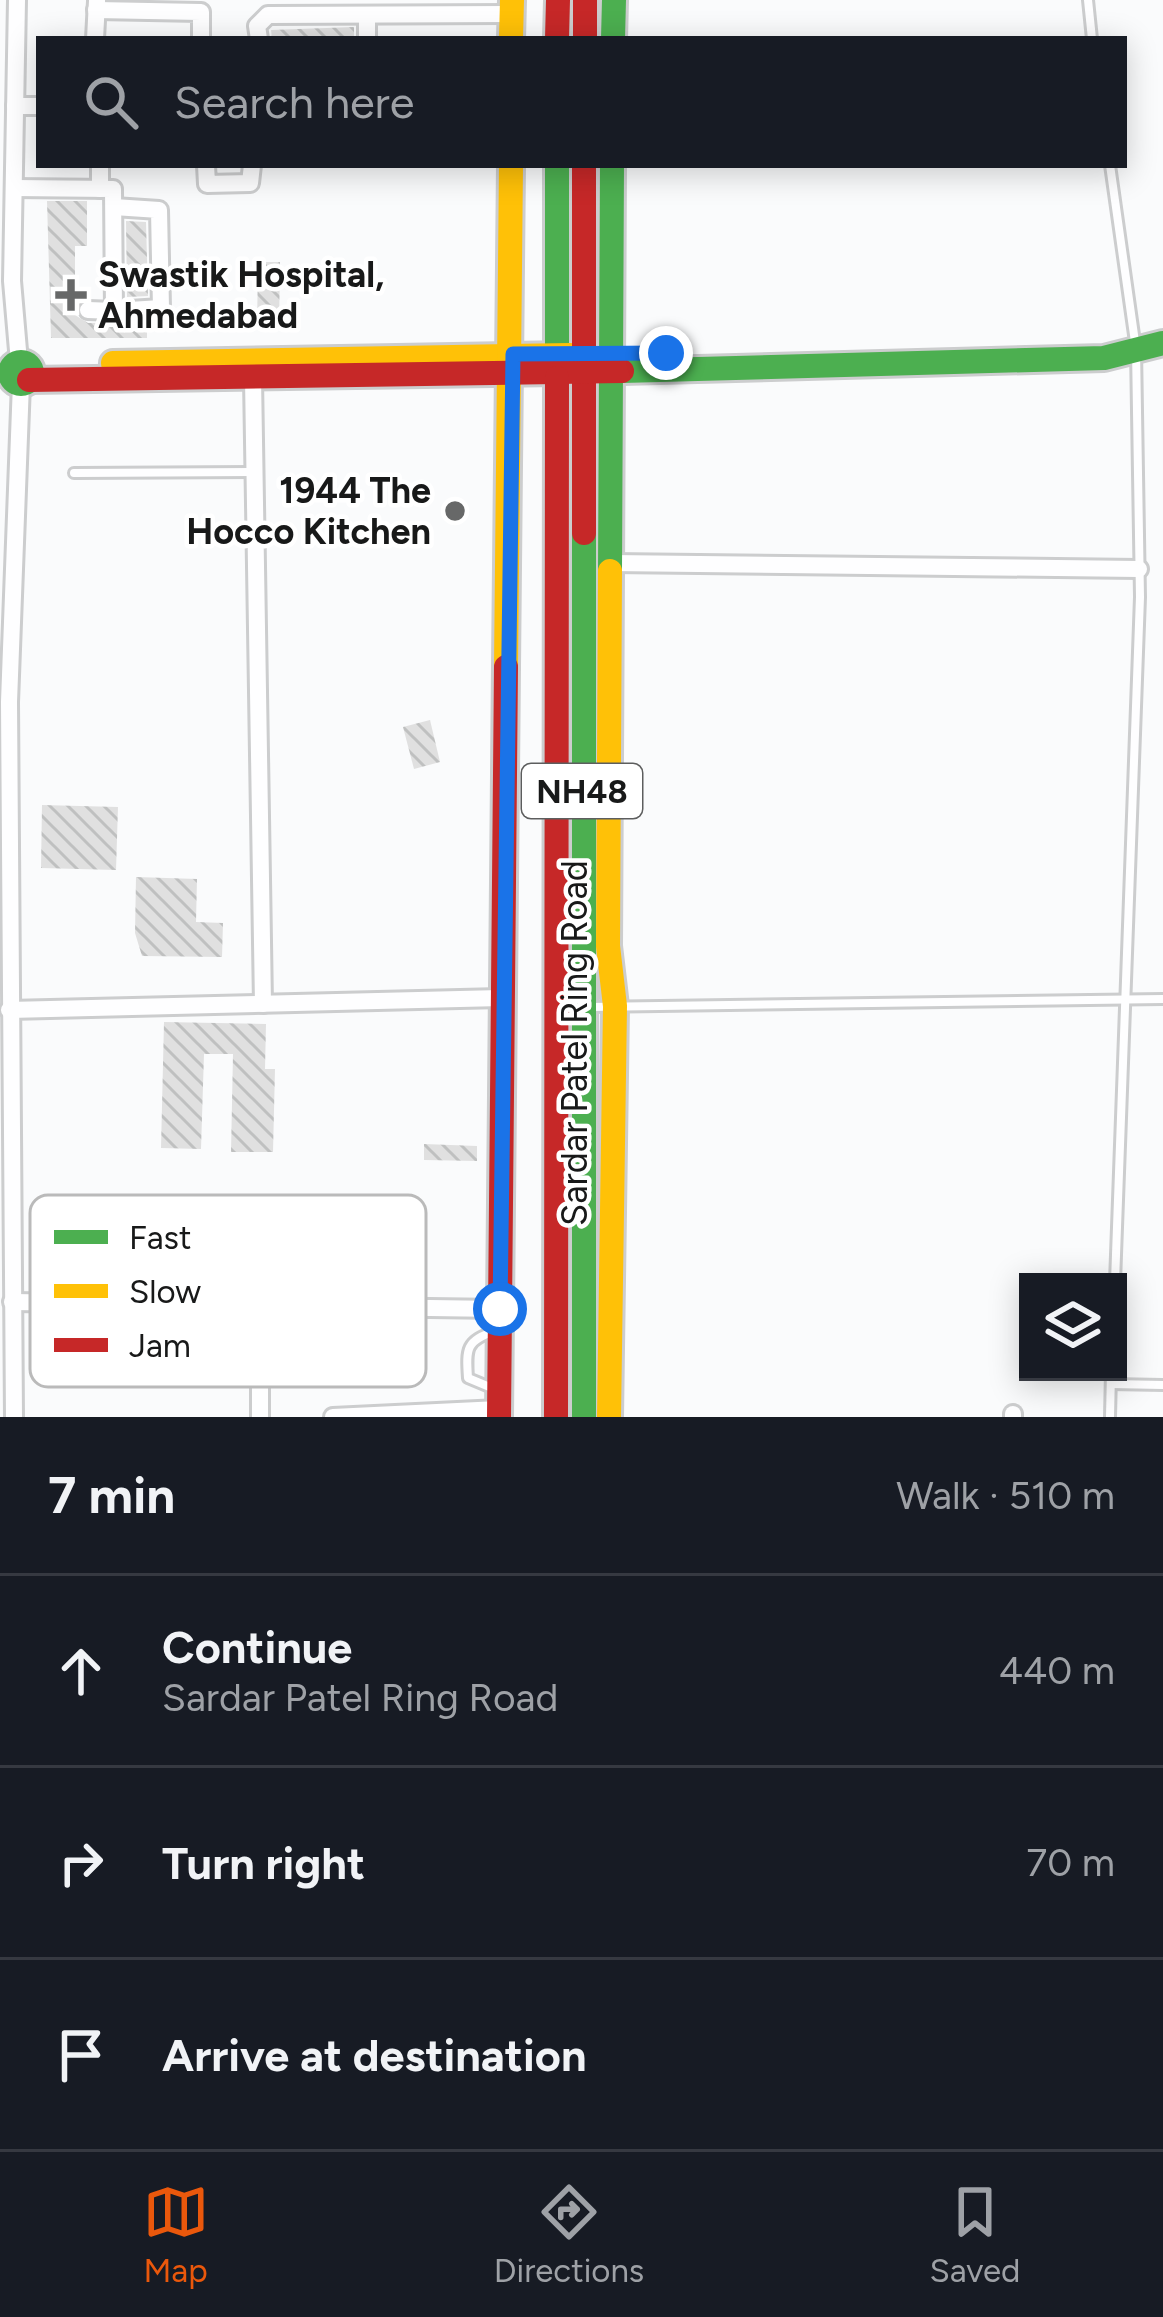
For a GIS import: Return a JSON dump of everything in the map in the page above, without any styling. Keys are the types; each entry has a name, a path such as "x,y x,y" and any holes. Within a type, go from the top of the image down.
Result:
{"main road":[{"path":"557,36 558,0"},
{"path":"585,0 585,36"},
{"path":"613,36 614,0"},
{"name":"Sardar Patel Ring Road","path":"500,1405 512,168"},
{"name":"Sardar Patel Ring Road","path":"557,168 568,365 582,1006 584,1417"},
{"name":"Sardar Patel Ring Road","path":"556,1417 568,365 584,168"},
{"name":"Sardar Patel Ring Road","path":"609,1417 615,1006 608,946 612,168"},
{"path":"15,373 609,364 1106,345 1136,349 1163,343"},
{"path":"15,373 253,378 512,364"}],"street":[{"path":"14,1417 4,1073 5,652 8,466 15,373 17,0"},
{"path":"95,36 96,5 202,6 201,36"},
{"path":"259,36 257,26 268,15 512,18"},
{"path":"367,15 367,36"},
{"path":"15,106 36,106"},
{"path":"100,168 100,189"},
{"path":"206,168 207,184 250,183 252,168"},
{"path":"14,188 113,189 114,310"},
{"path":"88,310 161,308 160,213 154,207 114,207"},
{"path":"253,378 263,1004"},
{"path":"611,563 1139,569"},
{"path":"6,1000 263,1004 501,998"},
{"path":"12,1302 30,1302"},
{"path":"426,1314 500,1319"},
{"path":"333,1417 500,1405"}],"lane":[{"path":"1088,0 1092,36"},
{"path":"1110,168 1136,349 1139,569 1114,1273"},
{"path":"74,472 254,472"},
{"path":"582,1006 1163,999"},
{"path":"1110,1417 1111,1384 1163,1384"}],"building":[{"path":"354,27 354,36 272,36 271,30"},
{"path":"47,201 87,201 87,246 75,246 75,315 88,323 147,322 147,338 51,338"},
{"path":"126,221 146,222 148,296 127,297"},
{"path":"258,262 280,262 279,329 257,329"},
{"path":"430,720 440,762 414,769 403,727"},
{"path":"42,805 118,807 116,870 41,868"},
{"path":"136,877 197,879 196,922 223,923 222,957 142,956 135,933"},
{"path":"164,1022 266,1024 265,1069 275,1069 273,1152 231,1152 233,1054 204,1054 201,1149 161,1148"},
{"path":"424,1144 477,1146 477,1161 424,1160"}],"traffic: fast":[{"path":"613,36 614,0"},
{"path":"557,168 557,378"},
{"path":"610,571 612,168"},
{"path":"622,371 1104,358 1163,343"},
{"path":"21,362 32,373 21,384 10,373 21,362"},
{"path":"584,533 584,1417"}],"traffic: slow":[{"path":"511,36 512,0"},
{"path":"506,667 511,168"},
{"path":"113,363 570,355"},
{"path":"609,1417 615,1006 608,946 610,571"}],"traffic: jam":[{"path":"557,36 558,0"},
{"path":"585,0 585,36"},
{"path":"584,168 584,533"},
{"path":"29,380 622,371"},
{"path":"556,1417 557,378"},
{"path":"499,1417 506,667"}],"place":[{"name":"Swastik Hospital, Ahmedabad","path":"71,295"},
{"name":"1944 The Hocco Kitchen","path":"455,511"}],"route":[{"path":"500,1309 513,354 666,353"}]}
